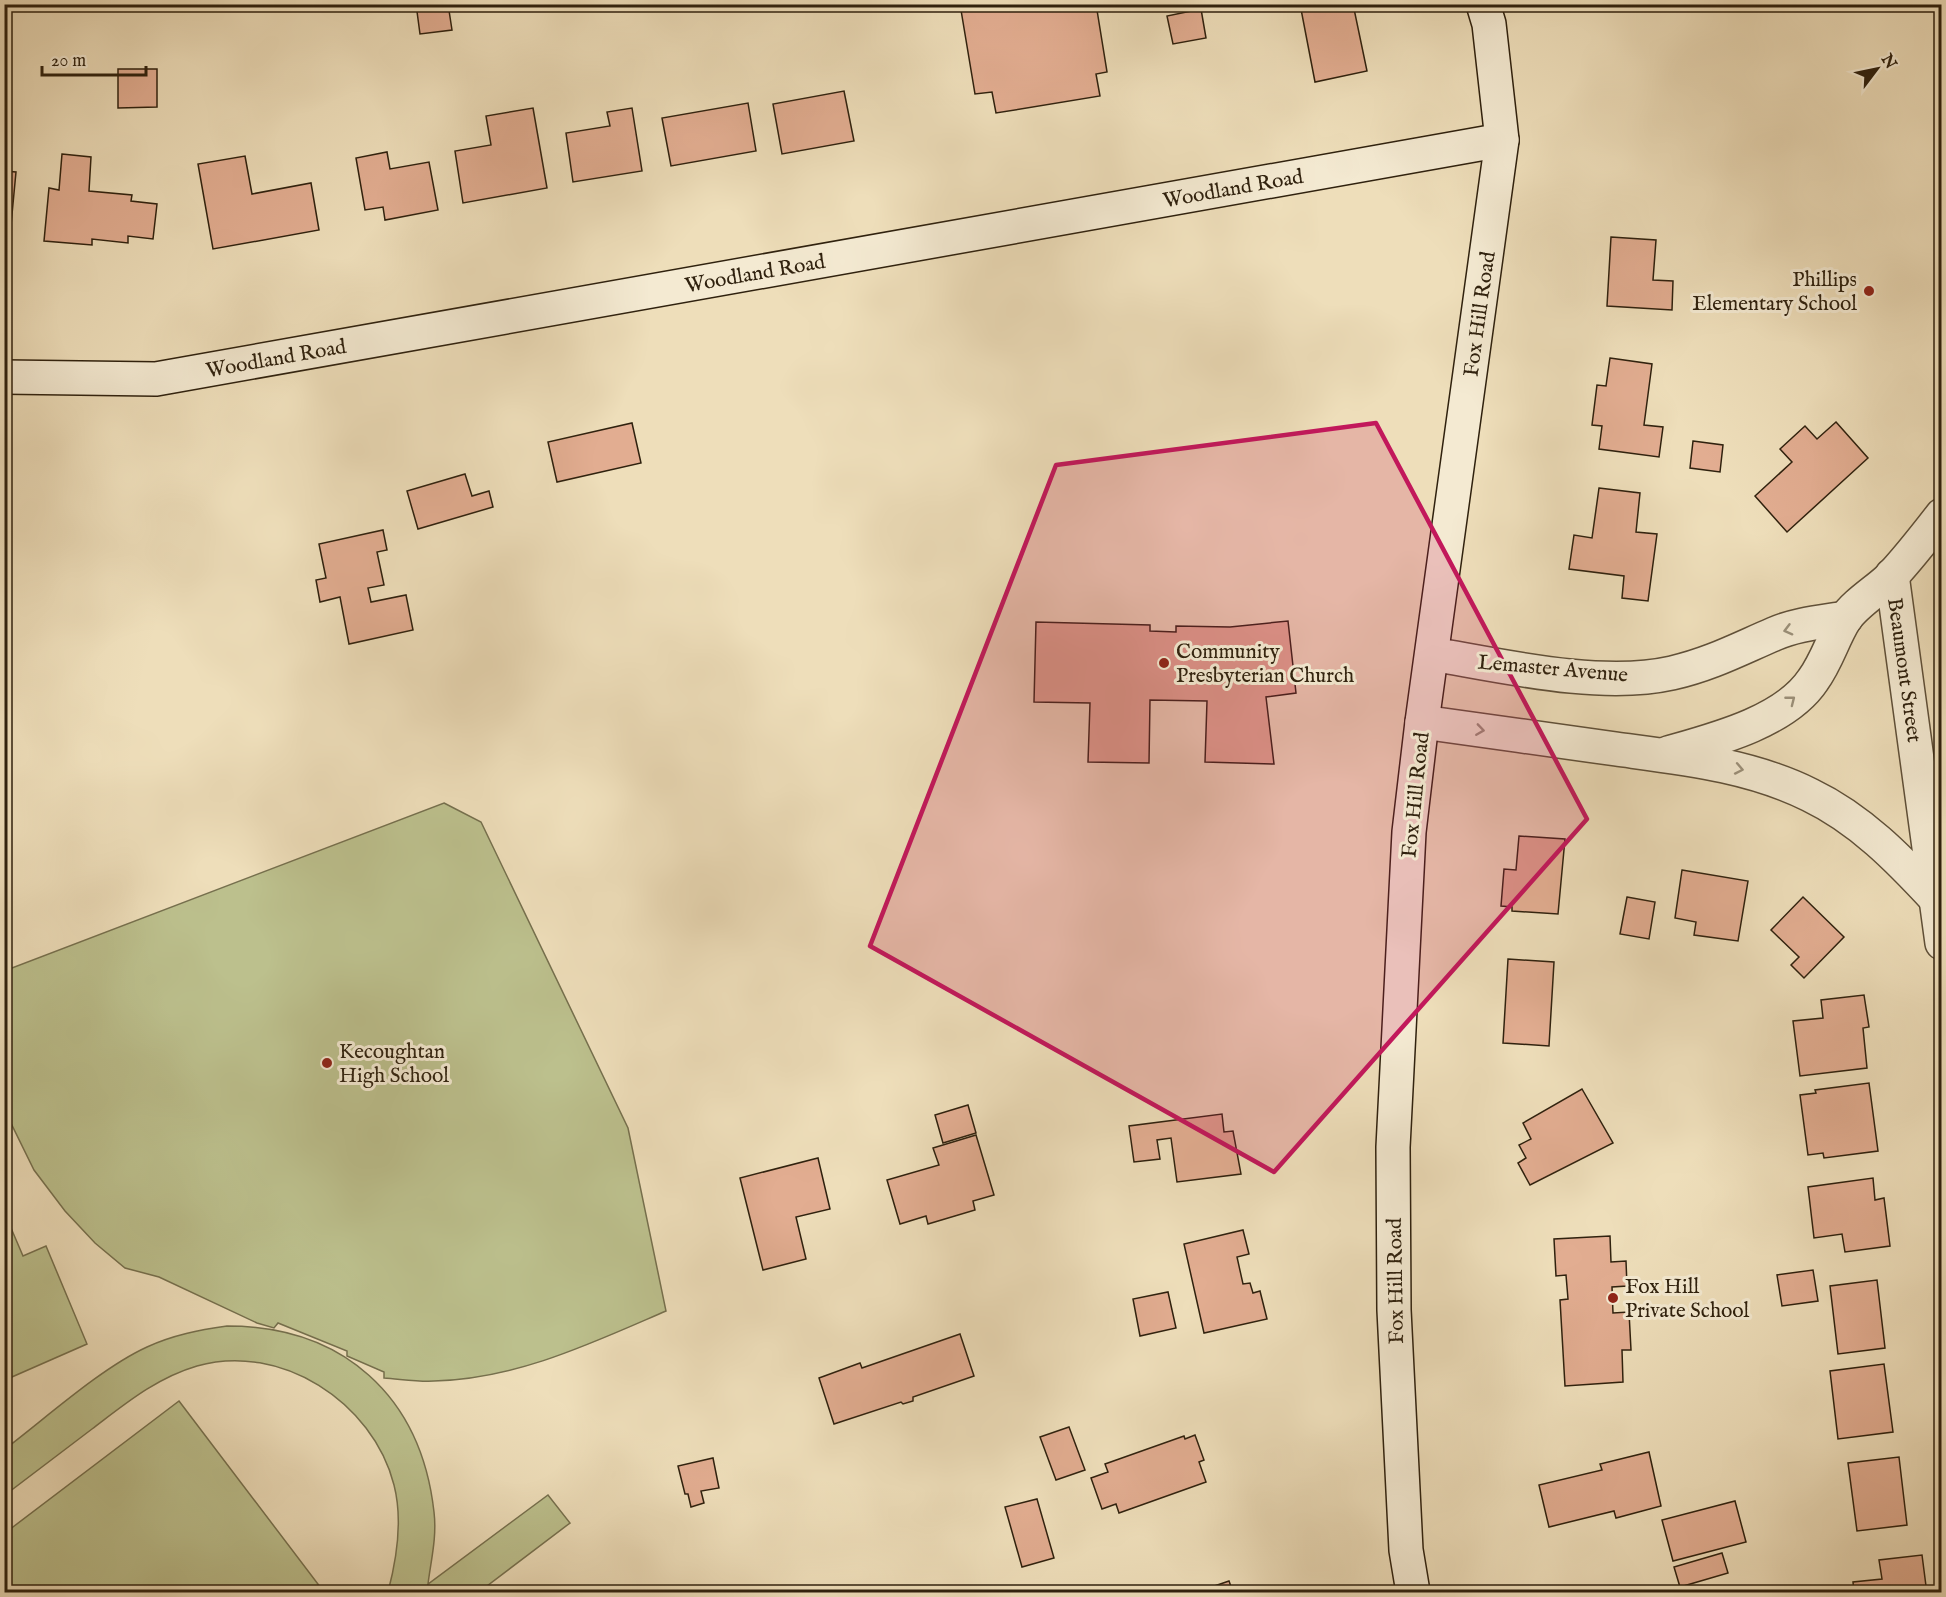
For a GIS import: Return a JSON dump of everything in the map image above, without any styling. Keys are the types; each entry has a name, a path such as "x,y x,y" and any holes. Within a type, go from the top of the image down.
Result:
{"main road":[{"name":"Fox Hill Road","path":"1413,1593 1406,1550 1394,1310 1394,1147 1409,832 1502,140 1489,24 1483,4"},
{"name":"Woodland Road","path":"4,377 156,379 1502,140"},
{"path":"1661,755 1721,738 1757,723 1788,703 1812,683 1830,653 1846,618 1892,575 1941,515"},
{"name":"Beaumont Street","path":"1892,575 1941,943"},
{"name":"Lemaster Avenue","path":"1432,654 1519,669 1570,674 1624,677 1669,674 1723,659 1776,633 1846,618"},
{"path":"1422,722 1661,755 1748,770 1810,795 1867,832 1897,857 1936,899"}],"highlighted area":[{"path":"1376,423 1587,819 1274,1172 870,946 1056,465"}],"green space":[{"path":"444,803 481,822 628,1128 666,1311 582,1347 524,1366 465,1379 422,1381 384,1378 384,1372 347,1356 347,1351 278,1323 274,1328 257,1323 159,1277 125,1268 95,1243 65,1211 34,1170 5,1111 4,971"},
{"path":"5,1214 23,1256 46,1246 87,1344 5,1380"},
{"path":"227,1326 269,1329 306,1339 340,1354 369,1376 393,1402 412,1434 426,1471 434,1512 434,1539 428,1584 548,1495 570,1523 479,1592 388,1592 398,1539 397,1498 383,1455 366,1428 344,1405 319,1385 290,1371 260,1363 228,1361 197,1366 154,1385 117,1410 5,1495 5,1449 74,1394 111,1367 147,1347 186,1334"},
{"path":"179,1401 324,1592 5,1592 5,1533"}],"building":[{"path":"416,4 448,4 452,30 420,34"},
{"path":"960,4 1096,4 1107,72 1096,74 1100,96 996,113 992,92 975,94"},
{"path":"1300,4 1353,4 1367,71 1315,82"},
{"path":"1201,9 1206,38 1173,44 1167,16"},
{"path":"118,69 157,69 157,107 118,108"},
{"path":"844,91 854,141 782,154 773,104"},
{"path":"748,103 756,151 671,166 662,118"},
{"path":"533,108 547,188 463,203 455,151 491,145 486,116"},
{"path":"632,108 642,171 573,182 566,133 610,126 607,112"},
{"path":"387,152 390,169 429,162 438,210 385,220 383,207 365,210 356,158"},
{"path":"62,154 91,157 89,191 132,195 131,201 157,204 153,239 128,236 128,243 92,239 92,245 44,241 49,188 59,190"},
{"path":"245,156 252,194 311,183 319,230 213,249 198,164"},
{"path":"4,171 16,172 11,225 4,224"},
{"path":"1611,237 1656,240 1653,280 1673,281 1672,310 1607,306"},
{"path":"1610,358 1652,364 1644,425 1663,427 1659,457 1599,449 1602,426 1592,425 1597,385 1606,386"},
{"path":"1836,422 1868,458 1787,532 1755,496 1792,462 1780,449 1805,426 1817,439"},
{"path":"632,423 641,463 557,482 548,442"},
{"path":"1693,441 1723,445 1720,472 1690,468"},
{"path":"465,474 472,496 489,491 493,507 418,529 407,491"},
{"path":"1599,488 1640,493 1636,532 1657,534 1648,601 1622,598 1624,576 1569,569 1574,535 1592,538"},
{"path":"383,530 387,550 377,552 384,585 368,588 371,602 406,595 413,630 349,644 340,597 320,602 316,580 326,578 319,544"},
{"name":"Community Presbyterian Church","path":"1288,621 1296,693 1266,697 1274,764 1205,762 1207,701 1150,700 1149,763 1088,762 1090,703 1034,702 1036,622 1150,625 1150,631 1176,632 1176,626 1230,627"},
{"path":"1519,836 1565,839 1558,914 1512,911 1512,907 1501,906 1504,869 1516,870"},
{"path":"1682,870 1748,881 1738,941 1694,935 1696,922 1675,918"},
{"path":"1627,897 1655,902 1649,939 1620,934"},
{"path":"1803,897 1844,937 1804,978 1791,965 1799,957 1771,930"},
{"path":"1508,959 1554,962 1549,1046 1503,1043"},
{"path":"1864,995 1869,1027 1863,1028 1867,1068 1800,1076 1793,1021 1823,1018 1821,1000"},
{"path":"1869,1083 1878,1151 1824,1158 1823,1153 1808,1155 1800,1095 1816,1093 1815,1090"},
{"path":"1582,1089 1613,1143 1530,1185 1518,1163 1526,1158 1519,1145 1531,1139 1523,1123"},
{"path":"968,1105 976,1133 943,1143 935,1115"},
{"path":"1222,1114 1224,1132 1233,1131 1241,1174 1177,1182 1171,1138 1157,1140 1160,1159 1134,1162 1129,1126"},
{"path":"976,1135 994,1195 973,1201 975,1210 928,1224 926,1216 900,1224 887,1180 939,1165 933,1148"},
{"path":"818,1158 830,1209 796,1217 806,1259 763,1270 740,1178"},
{"path":"1873,1178 1875,1200 1884,1198 1890,1246 1845,1252 1842,1234 1814,1238 1808,1187"},
{"path":"1243,1230 1249,1254 1237,1257 1243,1284 1250,1283 1253,1293 1260,1291 1267,1319 1204,1333 1184,1244"},
{"path":"1610,1236 1611,1262 1626,1261 1627,1286 1612,1287 1613,1313 1629,1312 1631,1350 1622,1350 1623,1382 1565,1386 1560,1300 1568,1299 1566,1275 1556,1276 1554,1239"},
{"path":"1813,1270 1818,1301 1782,1306 1777,1275"},
{"path":"1877,1280 1885,1348 1838,1354 1830,1286"},
{"path":"1168,1292 1176,1328 1140,1336 1133,1299"},
{"path":"960,1334 974,1376 913,1397 913,1401 903,1404 901,1402 834,1424 819,1378 860,1363 862,1368"},
{"path":"1884,1364 1893,1432 1838,1439 1830,1371"},
{"path":"1069,1427 1085,1470 1056,1480 1040,1437"},
{"path":"1195,1435 1204,1460 1199,1462 1206,1482 1119,1513 1116,1504 1102,1509 1091,1478 1108,1472 1105,1464 1184,1436 1185,1439"},
{"path":"1649,1452 1661,1506 1616,1518 1614,1511 1549,1527 1539,1485 1602,1470 1600,1464"},
{"path":"1899,1457 1907,1525 1857,1531 1848,1463"},
{"path":"713,1458 719,1488 701,1491 704,1503 691,1507 678,1466"},
{"path":"1037,1499 1054,1558 1022,1567 1005,1507"},
{"path":"1735,1501 1746,1542 1673,1561 1662,1520"},
{"path":"1722,1553 1728,1573 1680,1587 1674,1567"},
{"path":"1922,1555 1926,1586 1921,1587 1922,1592 1854,1592 1853,1582 1882,1579 1879,1560"},
{"path":"1229,1581 1233,1592 1197,1592"}],"place":[{"name":"Phillips Elementary School","path":"1869,291"},
{"name":"Community Presbyterian Church","path":"1164,663"},
{"name":"Kecoughtan High School","path":"327,1063"},
{"name":"Fox Hill Private School","path":"1613,1298"}]}
